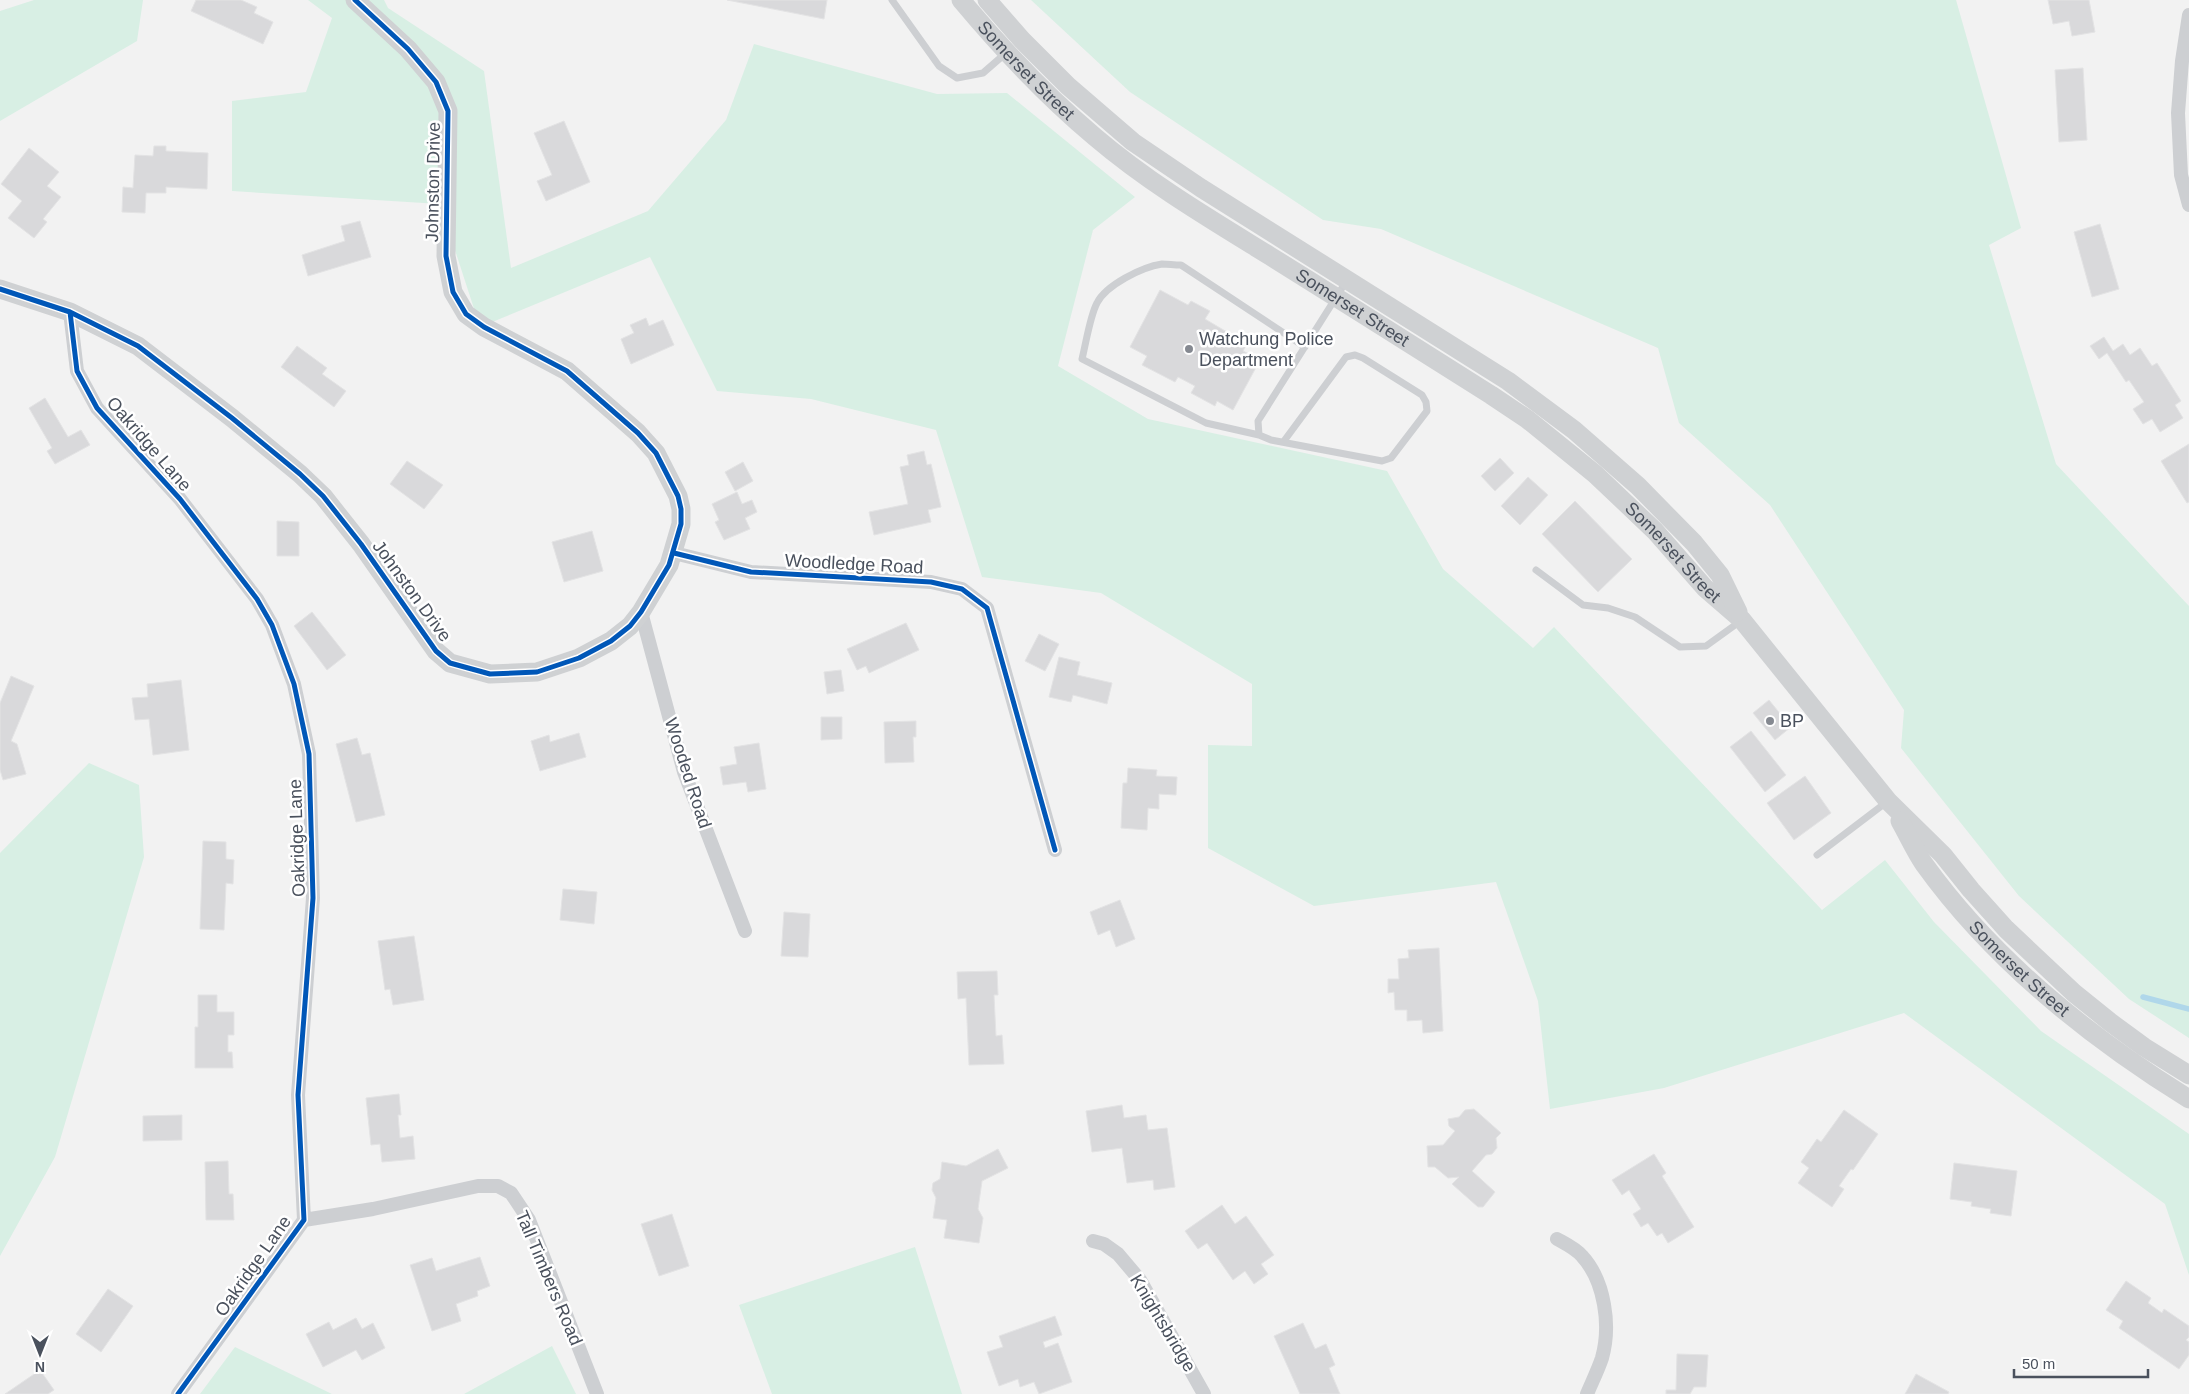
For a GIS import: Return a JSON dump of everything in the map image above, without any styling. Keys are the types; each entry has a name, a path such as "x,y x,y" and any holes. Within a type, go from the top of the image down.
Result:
{"main road":[{"name":"Johnston Drive","path":"0,289 18,293 70,312 138,346 232,418 300,474 323,496 361,544 436,651 450,663 490,674 538,672 579,658 611,641 630,626 641,612 674,553 680,524 681,509 678,496 656,454 638,433 567,372 484,327 466,314 453,292 446,256 448,112 436,82 408,49 355,0"},
{"name":"Somerset Street","path":"961,0 1014,47 1068,86 1133,142 1201,188 1508,381 1543,406 1608,458 1666,514 1720,575 1742,620"},
{"name":"Somerset Street","path":"987,0 1014,47 1084,127 1143,174 1199,212 1491,394 1560,445 1628,504 1655,531 1705,588 1742,620 1888,800 1943,855 2006,929 2074,993 2137,1042 2189,1075"},
{"name":"Somerset Street","path":"1888,800 1933,876 1958,906 2014,965 2092,1034 2189,1099"}],"street":[{"path":"2189,15 2182,60 2178,113 2181,175 2189,205"},
{"name":"Oakridge Lane","path":"70,312 77,371 97,408 180,499 257,599 272,625 294,684 308,754 314,898 298,1095 304,1220 178,1394"},
{"name":"Woodledge Road","path":"674,553 751,572 931,582 962,589 987,608 1054,850"},
{"name":"Wooded Road","path":"641,612 684,772 745,931"},
{"name":"Tall Timbers Road","path":"304,1220 374,1209 478,1186 498,1186 511,1193 529,1220 597,1394"},
{"path":"1556,1239 1570,1245 1582,1256 1595,1274 1604,1306 1605,1339 1602,1358 1587,1394"},
{"name":"Knightsbridge","path":"1093,1241 1104,1244 1118,1254 1140,1280 1204,1394"}],"lane":[{"path":"892,0 939,66 957,78 983,73 1014,47"},
{"path":"1284,441 1346,357 1356,356 1363,358 1422,395 1426,402 1427,410 1391,458 1382,461 1271,440 1259,434 1206,423 1082,359 1097,302 1112,286 1151,266 1164,264 1181,265 1305,347"},
{"path":"1259,434 1258,421 1347,280"},
{"path":"1536,570 1583,605 1608,608 1634,617 1680,648 1706,646 1742,620"},
{"path":"1817,855 1888,800"}],"green space":[{"path":"34,0 143,0 137,41 0,121 0,11"},
{"path":"308,0 384,0 388,8 484,71 511,268 648,211 726,120 754,44 937,94 1007,93 1135,197 1093,230 1058,366 1148,419 1387,471 1443,569 1533,648 1554,627 1822,910 1885,860 1934,922 2041,1031 2189,1134 2189,1275 2165,1204 1904,1013 1664,1088 1550,1109 1538,1001 1496,882 1314,906 1208,848 1208,745 1252,746 1252,684 1101,593 982,577 936,430 811,399 717,391 650,257 480,327 440,204 232,191 232,101 306,92 332,18"},
{"path":"1031,0 1956,0 2021,228 1989,245 2056,464 2189,606 2189,1038 2129,999 2019,896 1901,748 1904,710 1770,505 1679,423 1658,348 1381,229 1323,220 1130,92"},
{"path":"89,763 139,785 144,857 55,1157 0,1256 0,853"},
{"path":"915,1247 962,1394 772,1394 739,1305"},
{"path":"552,1346 576,1394 464,1394"},
{"path":"235,1347 332,1394 200,1394"}],"building":[{"path":"196,0 241,0 257,7 254,13 273,22 263,44 191,11"},
{"path":"727,0 827,0 824,19"},
{"path":"2048,0 2089,0 2095,32 2072,36 2069,21 2053,24"},
{"path":"2083,68 2087,140 2059,142 2055,70"},
{"path":"564,121 590,182 546,201 537,181 552,175 534,133"},
{"path":"154,146 166,146 166,151 208,153 207,189 166,187 166,193 146,193 145,213 122,212 123,187 133,188 135,155 153,156"},
{"path":"29,148 59,172 47,186 61,197 43,219 47,222 34,238 8,218 22,201 1,184"},
{"path":"360,221 371,257 308,276 302,255 345,241 341,226"},
{"path":"2100,224 2119,289 2092,297 2074,232"},
{"name":"Watchung Police Department","path":"1160,290 1188,305 1191,301 1210,311 1205,319 1247,344 1243,351 1260,360 1233,410 1217,401 1215,406 1191,393 1195,386 1178,377 1175,382 1142,365 1147,356 1130,347"},
{"path":"646,318 649,326 663,320 674,345 631,364 621,339 634,333 630,325"},
{"path":"2104,337 2113,351 2123,344 2130,355 2140,348 2152,366 2157,363 2181,401 2175,405 2183,418 2160,432 2152,419 2143,424 2133,409 2144,402 2129,380 2126,382 2107,353 2099,359 2090,346"},
{"path":"297,346 327,368 322,374 346,391 334,407 281,367"},
{"path":"45,398 68,437 81,430 90,445 55,464 47,451 52,448 29,408"},
{"path":"2189,444 2189,502 2187,503 2161,461"},
{"path":"924,451 927,465 931,464 941,507 928,510 931,522 874,535 869,512 908,504 900,467 909,465 907,455"},
{"path":"1500,458 1514,473 1495,491 1481,476"},
{"path":"407,461 443,485 424,509 390,484"},
{"path":"743,462 753,481 735,491 725,472"},
{"path":"1528,477 1548,495 1520,525 1501,506"},
{"path":"737,492 742,504 752,500 757,512 745,518 750,529 724,540 715,522 719,520 712,504"},
{"path":"1575,501 1632,559 1598,592 1542,534"},
{"path":"277,521 299,522 299,556 277,556"},
{"path":"592,531 603,571 564,582 552,542"},
{"path":"312,612 346,655 327,670 294,626"},
{"path":"906,623 919,650 869,673 866,666 857,670 847,649"},
{"path":"1039,634 1059,644 1045,671 1025,661"},
{"path":"1059,657 1080,662 1077,675 1112,683 1107,704 1073,695 1071,702 1049,697"},
{"path":"841,670 844,691 827,694 824,672"},
{"path":"11,676 34,686 11,741 17,744 26,774 3,780 0,770 0,703"},
{"path":"181,680 189,750 153,755 149,719 135,720 132,698 148,697 147,684"},
{"path":"1769,700 1791,727 1775,740 1753,713"},
{"path":"821,717 842,717 842,739 821,740"},
{"path":"916,721 916,737 913,737 914,762 885,763 884,722"},
{"path":"1751,731 1786,775 1765,792 1730,747"},
{"path":"579,733 586,757 540,771 531,741 549,735 550,742"},
{"path":"357,738 362,755 370,753 385,815 356,822 336,744"},
{"path":"759,743 766,789 748,792 746,782 723,785 720,767 737,764 734,747"},
{"path":"1128,768 1157,770 1156,776 1177,777 1176,795 1159,794 1159,809 1148,808 1147,830 1121,828 1123,783 1127,783"},
{"path":"1805,776 1831,813 1794,840 1767,803"},
{"path":"203,841 226,842 226,859 234,860 233,884 226,883 224,930 200,929"},
{"path":"563,889 597,892 594,924 560,920"},
{"path":"1120,900 1135,939 1116,947 1110,930 1098,935 1090,912"},
{"path":"784,912 810,914 808,957 781,956"},
{"path":"414,936 424,1000 393,1005 390,989 385,990 378,941"},
{"path":"1439,948 1443,1031 1423,1033 1422,1020 1407,1021 1407,1010 1395,1010 1394,992 1388,993 1388,979 1399,979 1398,959 1409,958 1408,950"},
{"path":"997,971 998,995 994,995 996,1036 1002,1035 1004,1064 969,1065 966,998 958,999 957,972"},
{"path":"198,995 217,995 217,1012 234,1012 234,1035 228,1035 228,1052 232,1052 233,1068 195,1068 195,1027 198,1027"},
{"path":"399,1094 401,1115 398,1115 400,1138 413,1136 415,1159 382,1162 380,1144 371,1145 366,1098"},
{"path":"1122,1105 1124,1118 1146,1115 1148,1130 1167,1128 1175,1187 1154,1190 1153,1180 1127,1183 1122,1148 1092,1152 1086,1111"},
{"path":"1474,1109 1501,1133 1496,1138 1497,1148 1492,1154 1486,1155 1472,1171 1495,1192 1483,1207 1478,1207 1452,1184 1459,1177 1448,1178 1435,1167 1428,1167 1427,1146 1443,1145 1455,1131 1449,1126 1448,1119 1459,1117 1465,1110"},
{"path":"1844,1110 1878,1134 1853,1170 1851,1169 1839,1186 1844,1189 1832,1207 1798,1183 1809,1168 1801,1162 1817,1139 1821,1142"},
{"path":"182,1115 182,1140 143,1141 143,1116"},
{"path":"998,1149 1008,1168 982,1181 978,1209 983,1218 979,1243 944,1238 947,1220 933,1218 936,1198 932,1190 933,1183 940,1179 942,1162 966,1166"},
{"path":"1654,1154 1666,1173 1662,1176 1694,1227 1668,1243 1662,1233 1657,1236 1648,1223 1641,1227 1633,1214 1641,1209 1629,1190 1622,1195 1612,1180"},
{"path":"228,1161 229,1194 233,1194 234,1220 206,1220 205,1162"},
{"path":"1954,1163 2017,1171 2011,1216 1990,1213 1991,1209 1971,1206 1972,1202 1950,1199"},
{"path":"1222,1205 1235,1224 1246,1216 1274,1255 1261,1264 1268,1274 1254,1284 1245,1271 1233,1280 1207,1243 1198,1249 1185,1231"},
{"path":"672,1214 689,1266 659,1276 641,1224"},
{"path":"480,1257 490,1286 477,1291 478,1296 456,1304 461,1321 432,1331 410,1265 432,1258 436,1271"},
{"path":"2126,1281 2151,1298 2148,1303 2162,1313 2164,1309 2189,1326 2189,1337 2186,1340 2189,1342 2189,1355 2179,1369 2119,1328 2123,1321 2106,1310"},
{"path":"108,1289 133,1306 101,1352 76,1334"},
{"path":"1055,1316 1062,1335 1043,1342 1045,1348 1058,1343 1072,1382 1039,1394 1034,1382 1020,1387 1018,1379 999,1386 987,1352 1003,1347 999,1336"},
{"path":"356,1318 362,1329 373,1323 385,1348 362,1360 356,1350 323,1367 306,1334 329,1322 333,1330"},
{"path":"1303,1323 1315,1349 1326,1344 1335,1365 1329,1368 1340,1394 1300,1394 1274,1336"},
{"path":"1677,1354 1708,1355 1706,1387 1694,1387 1690,1394 1666,1394 1666,1390 1676,1390"},
{"path":"40,1370 54,1390 48,1394 5,1394"},
{"path":"1916,1374 1949,1392 1948,1394 1905,1394"}],"waterway":[{"path":"2143,997 2189,1009"}],"cycle path":[{"path":"0,289 70,312 138,346 232,418 300,474 323,496 361,544 436,651 450,663 490,674 537,672 579,658 611,641 630,626 641,612 669,565 681,524 681,509 678,496 656,453 638,433 567,371 484,327 466,314 453,292 446,256 448,111 436,82 408,49 355,0"},
{"path":"70,312 77,371 97,408 180,499 257,599 272,625 294,684 309,754 313,898 298,1095 304,1220 178,1394"},
{"path":"674,553 751,572 931,582 962,589 987,608 1055,850"}],"place":[{"name":"Watchung Police Department","path":"1189,349"},
{"name":"BP","path":"1770,721"}]}
